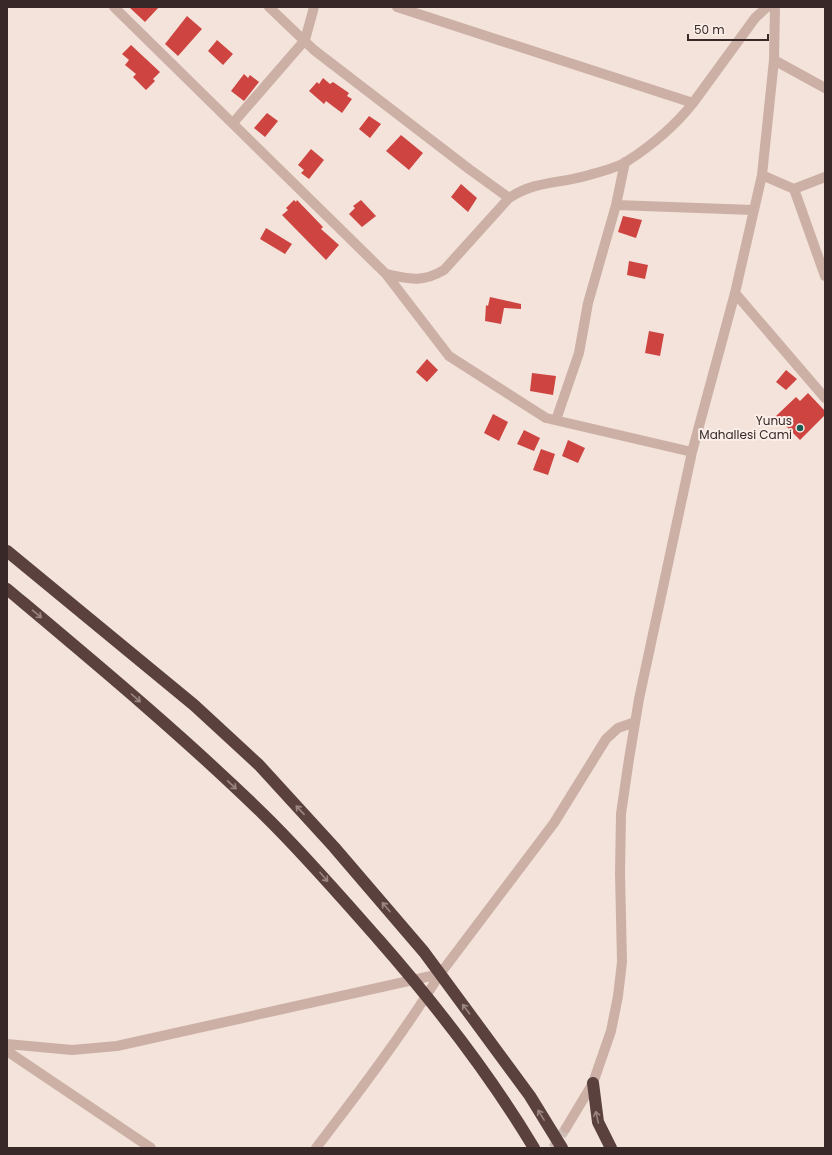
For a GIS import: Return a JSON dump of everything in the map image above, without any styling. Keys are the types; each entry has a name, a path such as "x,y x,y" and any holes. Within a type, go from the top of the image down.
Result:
{"highway":[{"path":"7,551 194,705 259,766 344,859 424,952 530,1096 562,1148"},
{"path":"7,589 178,735 263,814 314,865 426,996 489,1078 534,1148"},
{"path":"592,1083 598,1122 611,1148"}],"street":[{"path":"114,7 386,274 449,356 546,418 692,452"},
{"path":"269,7 306,40 314,50 509,198"},
{"path":"233,123 306,40 314,7"},
{"path":"397,7 693,103"},
{"path":"386,274 417,280 432,277 444,270 509,198 520,190 541,183 588,176 625,162 673,126 693,103 755,18 767,7"},
{"path":"566,1128 592,1083 611,1031 618,996 622,962 621,814 635,722 692,452 735,293 762,175 774,60 776,7"},
{"path":"774,60 825,88"},
{"path":"556,420 579,353 588,303 616,205 625,162"},
{"path":"762,175 794,189 825,177"},
{"path":"794,189 825,276"},
{"path":"616,205 753,210"},
{"path":"735,293 825,398"},
{"path":"316,1148 351,1103 440,974 554,823 606,739 618,728 635,722"},
{"path":"7,1044 72,1050 117,1046 440,974"},
{"path":"7,1051 151,1148"}],"building":[{"path":"129,7 159,7 145,22"},
{"path":"187,16 202,29 178,56 165,44"},
{"path":"217,40 233,54 223,65 208,51"},
{"path":"131,45 160,72 153,79 155,81 146,90 133,77 136,74 125,65 129,60 122,54"},
{"path":"244,74 248,78 250,75 259,82 244,101 231,91"},
{"path":"323,78 330,84 333,82 349,93 347,96 352,99 342,113 326,101 324,104 309,91 317,82 319,84"},
{"path":"267,113 278,121 265,137 254,128"},
{"path":"369,116 381,124 370,138 359,129"},
{"path":"401,135 423,153 409,170 386,151"},
{"path":"311,149 324,160 309,179 301,173 304,170 298,165"},
{"path":"461,184 477,198 468,212 451,197"},
{"path":"294,200 296,202 297,200 323,227 321,229 339,245 326,260 282,215 288,210 286,208"},
{"path":"361,200 376,216 362,227 349,214 355,208 353,206"},
{"path":"623,216 642,220 636,238 618,232"},
{"path":"266,228 292,244 285,254 260,239"},
{"path":"629,261 648,265 645,279 627,275"},
{"path":"490,297 521,304 521,309 504,308 501,324 485,321 486,305 488,306"},
{"path":"649,331 664,334 660,356 645,353"},
{"path":"427,359 438,370 427,382 416,372"},
{"path":"786,370 797,379 786,390 776,382"},
{"path":"532,373 556,376 553,395 530,391"},
{"name":"Yunus Mahallesi Cami","path":"808,393 825,411 825,415 800,440 776,416 796,397 800,401"},
{"path":"493,414 508,422 499,441 484,433"},
{"path":"524,430 540,438 534,451 517,444"},
{"path":"568,440 585,448 578,463 562,456"},
{"path":"541,449 555,454 548,475 533,470"}],"tunnel":[{"path":"553,1148 566,1128"}],"place":[{"name":"Yunus Mahallesi Cami","path":"800,428"}]}
